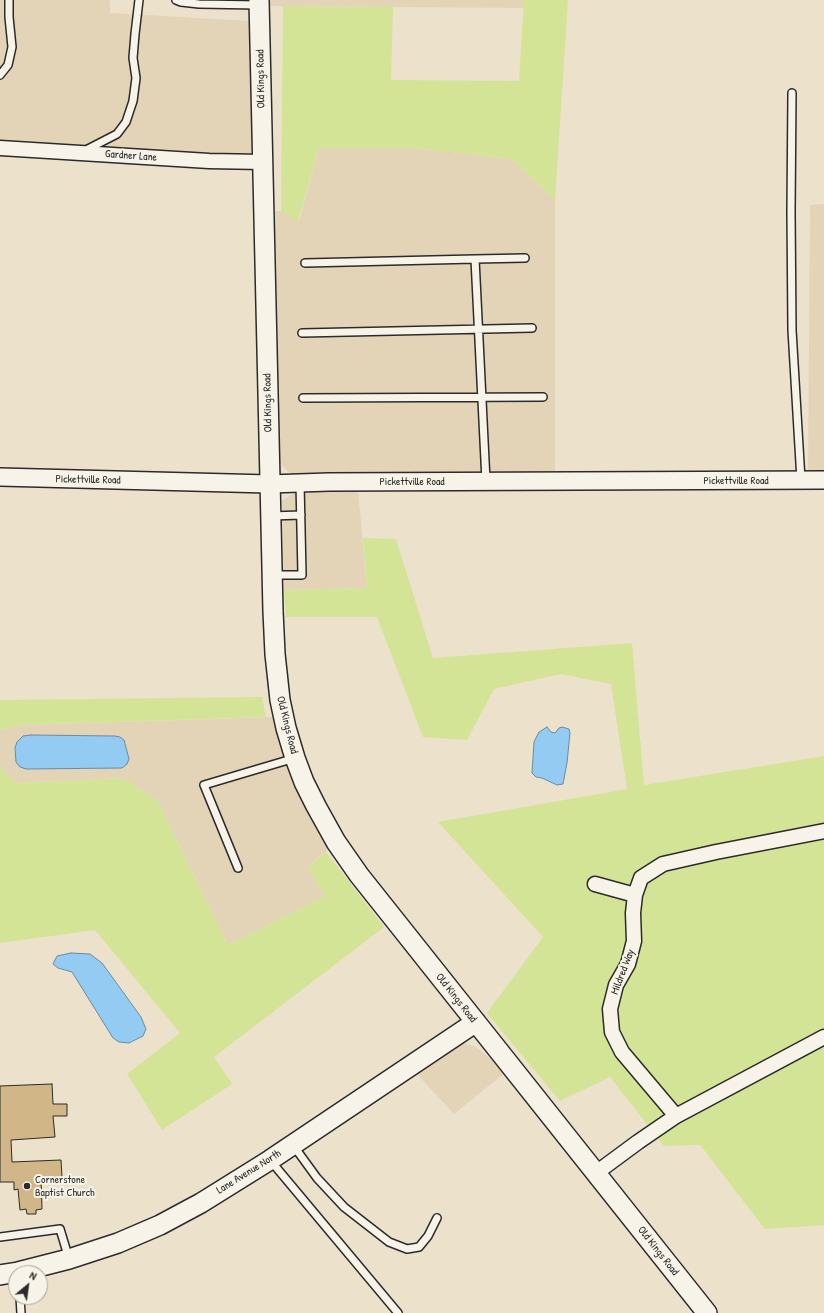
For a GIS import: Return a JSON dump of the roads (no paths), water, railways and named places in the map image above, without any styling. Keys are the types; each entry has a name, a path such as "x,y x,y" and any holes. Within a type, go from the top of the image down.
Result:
{"main road":[{"name":"Old Kings Road","path":"259,2 270,516 275,654 280,700 286,728 295,758 304,782 316,806 336,842 359,876 706,1313"},
{"name":"Lane Avenue North","path":"45,1265 69,1259 118,1243 160,1225 201,1203 270,1160 476,1022"}],"street":[{"name":"Gardner Lane","path":"0,148 209,161 263,162"},
{"name":"Pickettville Road","path":"0,477 270,484 824,480"},
{"name":"Mildred Way","path":"676,1116 622,1052 612,1032 610,1009 616,985 628,964 634,942 633,914 635,895 641,878 663,864 716,852 824,832"},
{"path":"595,884 635,895"},
{"path":"596,1173 676,1116 824,1037"}],"lane":[{"path":"0,75 8,65 12,47 9,0"},
{"path":"80,153 117,134 126,122 133,101 136,78 133,58 134,34 139,0"},
{"path":"176,0 181,2 259,2"},
{"path":"792,93 792,330 801,480"},
{"path":"305,263 526,258"},
{"path":"475,259 486,482"},
{"path":"302,332 532,328"},
{"path":"303,398 543,397"},
{"path":"272,575 302,575 300,483"},
{"path":"270,516 301,515"},
{"path":"238,868 204,785 295,758"},
{"path":"293,1144 317,1178 344,1207 389,1242 408,1249 419,1247 428,1236 437,1218"},
{"path":"270,1160 398,1313"},
{"path":"0,1237 60,1229 69,1259"}],"water":[{"path":"547,727 551,732 555,733 562,727 569,729 570,733 567,763 563,784 557,785 542,778 536,777 532,773 534,742 539,732"},
{"path":"23,736 120,737 124,740 129,759 127,764 122,768 26,769 20,767 16,762 15,748 17,742"},
{"path":"71,953 90,954 102,963 141,1017 146,1029 143,1036 129,1043 119,1042 113,1038 72,972 58,968 53,964 57,956"}],"place":[{"name":"Cornerstone Baptist Church","path":"27,1186"}]}
